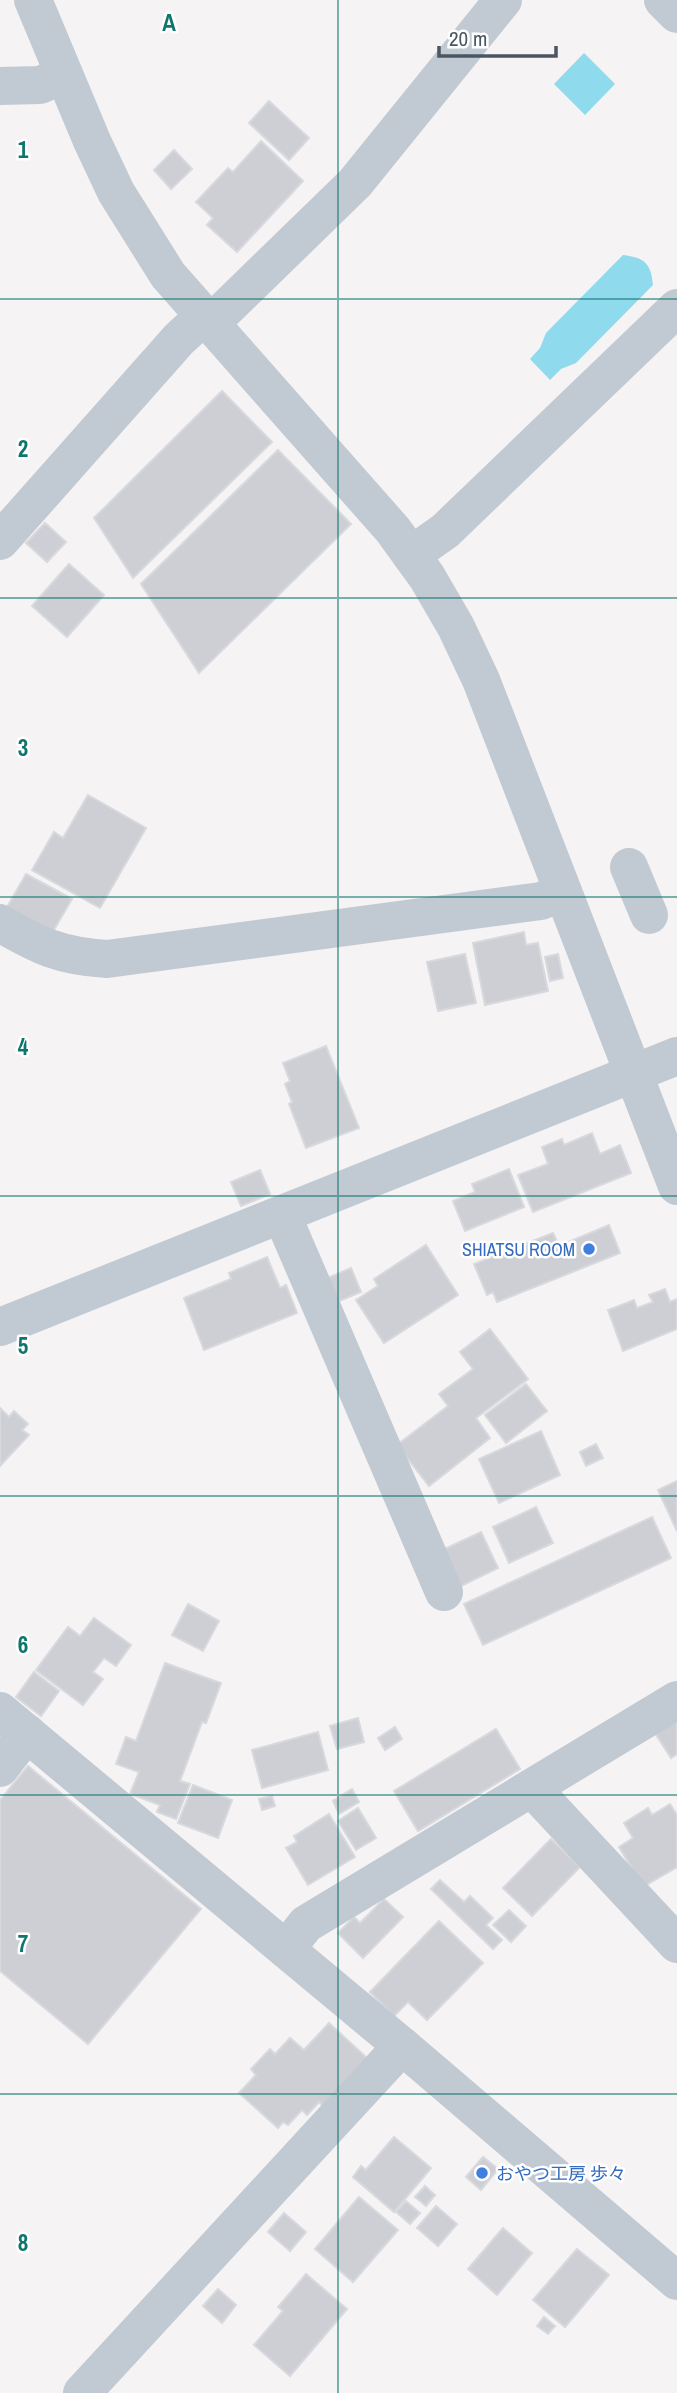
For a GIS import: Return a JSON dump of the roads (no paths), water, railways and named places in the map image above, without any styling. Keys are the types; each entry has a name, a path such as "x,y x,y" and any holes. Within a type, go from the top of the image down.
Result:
{"street":[{"path":"33,0 92,141 122,202 167,275 394,530 428,577 456,628 481,680 677,1186"},
{"path":"0,541 179,339 207,321 355,183 503,0"},
{"path":"663,0 677,14"},
{"path":"0,86 40,85 64,75"},
{"path":"411,555 445,531 677,308"},
{"path":"629,867 654,913"},
{"path":"0,923 60,953 107,958 541,901 563,892"},
{"path":"0,1327 677,1056"},
{"path":"282,1215 444,1592"},
{"path":"286,1949 306,1924 677,1700"},
{"path":"0,1768 13,1722 402,2046 677,2281"},
{"path":"534,1787 542,1799 677,1944"},
{"path":"82,2393 402,2046"}],"water":[{"path":"584,53 615,84 585,115 554,84"},
{"path":"623,255 646,263 651,271 653,285 576,363 561,369 550,380 530,359 540,348 546,333"}],"place":[{"name":"SHIATSU ROOM","path":"589,1249"},
{"name":"おやつ工房 歩々","path":"482,2173"}]}
